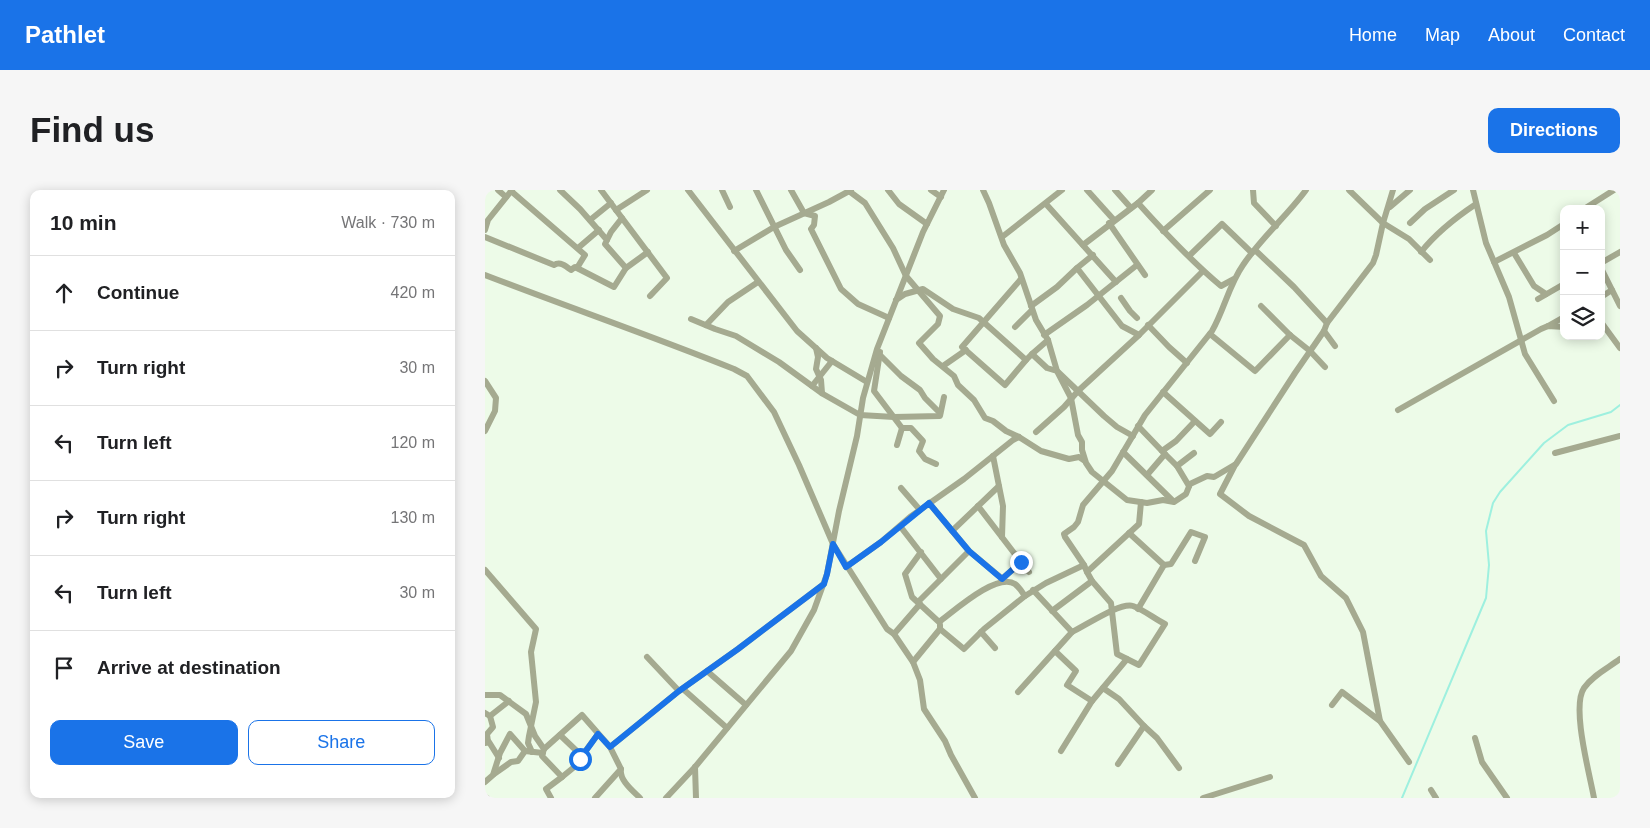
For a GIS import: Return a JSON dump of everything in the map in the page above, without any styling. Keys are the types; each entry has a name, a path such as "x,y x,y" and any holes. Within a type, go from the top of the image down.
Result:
{"street":[{"path":"498,190 506,197"},
{"path":"485,230 486,219 512,190 585,255 577,268"},
{"path":"560,190 607,240"},
{"path":"601,190 667,278 650,296"},
{"path":"616,210 647,190"},
{"path":"688,190 797,331 832,361 867,382"},
{"path":"722,190 730,207"},
{"path":"756,190 786,250 800,270"},
{"path":"791,190 804,213 815,216 811,229 828,266 841,288 858,304 889,318"},
{"path":"888,190 899,204 927,224"},
{"path":"666,798 695,767 791,651 814,610 827,574 867,382 896,300 927,224 943,193 931,190"},
{"path":"983,190 1021,279 1036,320 1046,338 1057,371 1071,398 1085,461 1092,472 1127,500 1147,503 1163,500 1174,502 1186,494 1189,486 1207,476 1214,477 1236,464"},
{"path":"1002,237 1062,190"},
{"path":"1087,190 1112,222 1137,266 1145,275"},
{"path":"1115,190 1131,208"},
{"path":"1083,244 1138,203 1152,190"},
{"path":"1163,231 1210,190"},
{"path":"1253,190 1254,203 1276,226"},
{"path":"1017,692 1072,632 1112,612 1123,606 1133,606 1165,624 1139,664 1117,654 1112,612 1111,603 1092,581 1064,534 1078,522 1083,505 1113,471 1138,426 1210,334 1221,316 1234,279 1254,251 1306,190"},
{"path":"1349,190 1383,223 1409,240 1430,260"},
{"path":"1380,721 1363,632 1346,598 1321,576 1304,545 1249,516 1220,494 1236,464 1324,331 1327,323 1373,263 1393,190"},
{"path":"1387,212 1392,205 1410,190"},
{"path":"1410,223 1425,209 1454,190"},
{"path":"1473,190 1486,243 1509,297 1525,354 1554,401"},
{"path":"1590,205 1614,190"},
{"path":"734,251 774,227 848,191 865,203 893,248 906,276 940,316 937,324 919,343 933,359 954,376 957,385 974,400 985,418 1041,450 1069,458 1079,457 1085,461"},
{"path":"590,220 611,203"},
{"path":"1138,203 1163,231 1203,271 1221,286 1234,279"},
{"path":"1045,204 1116,282"},
{"path":"1421,252 1432,238 1459,215 1476,204"},
{"path":"622,218 611,232 605,244 626,268"},
{"path":"1189,256 1222,224 1254,251 1327,323"},
{"path":"1494,262 1514,253 1560,226"},
{"path":"578,248 599,230"},
{"path":"485,237 554,265 556,263 563,264 571,270 575,267 614,287 626,268 648,252"},
{"path":"1605,261 1620,252"},
{"path":"1514,253 1534,286 1546,294"},
{"path":"1015,326 1031,308 1093,256"},
{"path":"1021,279 962,347 1005,385 1046,338 1137,266"},
{"path":"1077,268 1122,326 1139,335"},
{"path":"1036,432 1139,335 1203,271"},
{"path":"485,275 596,318 651,336 747,376 774,412 833,544 846,567 887,629 894,634 913,662 920,680 924,709 945,742 975,798"},
{"path":"1605,276 1620,306"},
{"path":"706,325 728,302 758,282"},
{"path":"1538,299 1560,286"},
{"path":"896,300 905,294 923,289 953,309 979,318 1026,360"},
{"path":"1604,295 1612,290"},
{"path":"1121,298 1137,318"},
{"path":"1261,306 1325,367"},
{"path":"691,318 736,336 779,362 822,393 860,415 894,417 940,416 944,397"},
{"path":"1397,410 1560,319"},
{"path":"1149,325 1187,363"},
{"path":"886,326 879,355 874,391 902,428"},
{"path":"1548,326 1560,328"},
{"path":"1605,327 1620,348"},
{"path":"1324,331 1335,346"},
{"path":"1210,334 1255,371 1290,335"},
{"path":"815,348 822,393"},
{"path":"943,366 966,350"},
{"path":"1032,354 1047,368 1057,371 1117,427 1133,436"},
{"path":"879,355 901,376 920,390 940,413"},
{"path":"812,386 832,361"},
{"path":"485,381 496,398 495,412 485,431"},
{"path":"1163,392 1210,434 1221,422"},
{"path":"1147,475 1163,453 1195,421"},
{"path":"1138,426 1177,466 1189,486"},
{"path":"897,445 902,428"},
{"path":"902,428 911,428 923,441 919,451 925,458 935,464"},
{"path":"846,567 1019,436"},
{"path":"1555,453 1620,436"},
{"path":"1123,452 1174,502"},
{"path":"1177,466 1194,453"},
{"path":"993,456 1003,506 1002,537"},
{"path":"953,531 999,486"},
{"path":"901,488 921,510"},
{"path":"921,552 905,574 912,597 939,622 941,629 963,649 1033,590 1085,568 1129,533 1139,524 1141,502"},
{"path":"929,503 969,551 1004,580 1014,583 1025,596"},
{"path":"978,506 1029,572"},
{"path":"900,526 941,579"},
{"path":"1163,565 1171,564 1191,532 1205,537 1195,561"},
{"path":"1129,533 1163,565"},
{"path":"894,634 919,603 969,551"},
{"path":"939,622 984,589 1004,580 1021,562"},
{"path":"1137,609 1163,565"},
{"path":"485,570 536,629 531,652 535,702 528,751 518,761 511,762 485,782"},
{"path":"1052,611 1092,581"},
{"path":"610,747 681,690 824,584"},
{"path":"1033,590 1072,632"},
{"path":"913,662 941,629"},
{"path":"981,632 995,648"},
{"path":"1055,651 1076,671 1067,685 1092,701"},
{"path":"647,657 681,690 727,728"},
{"path":"1061,751 1092,701 1127,659"},
{"path":"1595,798 1581,724 1579,709 1581,694 1584,687 1595,676 1620,659"},
{"path":"707,671 745,705"},
{"path":"1103,688 1119,699 1157,738 1179,768"},
{"path":"1332,705 1341,692 1380,721 1409,762"},
{"path":"485,696 499,695 525,714 544,751"},
{"path":"499,758 490,744 486,743 487,734 493,727 487,714 509,701"},
{"path":"562,777 542,756 544,751 582,716 610,747 621,769 620,774 622,778 640,798"},
{"path":"1118,764 1144,726"},
{"path":"493,775 510,734 528,751 544,751"},
{"path":"551,798 546,789 573,768 598,734"},
{"path":"560,735 582,756"},
{"path":"1475,738 1482,762 1507,798"},
{"path":"695,767 696,798"},
{"path":"595,798 621,769"},
{"path":"1203,798 1270,777"},
{"path":"1431,790 1436,798"}],"waterway":[{"path":"1402,798 1486,598 1489,565 1486,531 1493,503 1500,492 1544,443 1568,425 1611,412 1620,405"}],"route":[{"path":"580,759 598,734 610,747 679,691 824,584 833,544 846,567 881,542 929,503 969,551 1002,579 1021,562"}]}
